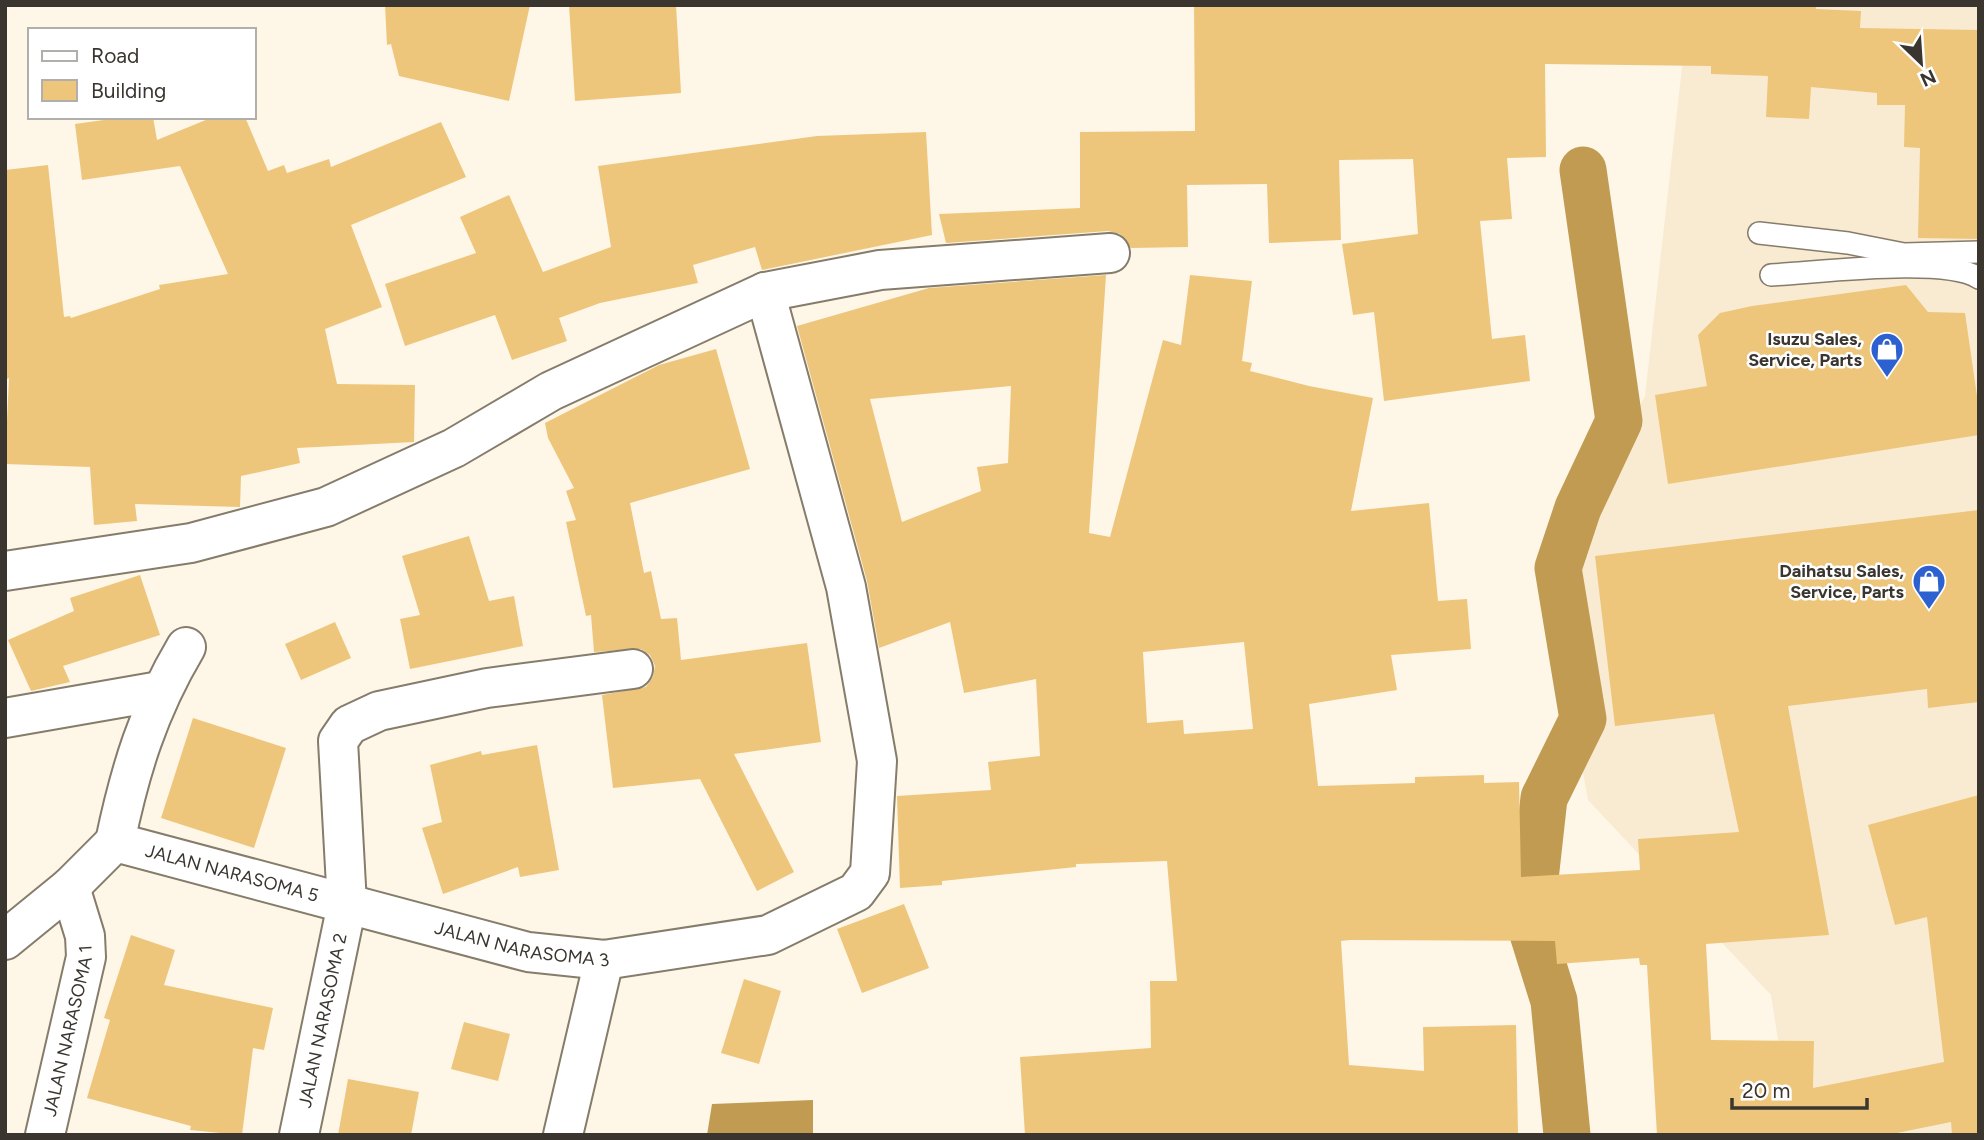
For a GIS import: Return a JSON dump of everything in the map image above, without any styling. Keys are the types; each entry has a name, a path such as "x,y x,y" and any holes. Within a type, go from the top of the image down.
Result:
{"street":[{"path":"5,571 191,543 326,507 454,447 551,391 765,292 880,270 1110,253"},
{"path":"604,960 768,935 856,892 867,881 870,873 877,761 853,624 765,292"},
{"path":"5,940 70,887 115,842 128,782 160,691 186,647"},
{"name":"JALAN NARASOMA 2","path":"299,1135 347,904 338,741 349,724 379,711 487,688 632,669"},
{"path":"5,719 160,691"},
{"name":"JALAN NARASOMA 5","path":"115,842 347,904"},
{"name":"JALAN NARASOMA 1","path":"45,1135 86,957 85,936 70,887"},
{"name":"JALAN NARASOMA 3","path":"347,904 528,951 604,960 563,1135"}],"lane":[{"path":"1759,233 1848,243 1904,254 1979,252"},
{"path":"1771,275 1913,268 1970,272 1979,278"}],"shaded area":[{"path":"1689,5 1979,5 1979,1135 1793,1135 1771,995 1588,800 1547,579 1645,396"},
{"path":"813,1100 813,1135 707,1135 712,1104"}],"building":[{"path":"385,5 530,5 509,101 399,76 391,44 387,45"},
{"path":"569,5 676,5 681,93 575,101"},
{"path":"1194,5 1816,5 1816,9 1861,11 1860,28 1979,30 1979,239 1918,238 1920,148 1904,147 1905,105 1877,105 1877,93 1811,87 1809,119 1766,117 1768,76 1711,74 1711,66 1545,64 1546,157 1507,158 1512,219 1480,221 1492,339 1525,335 1530,381 1384,401 1374,312 1353,315 1342,244 1418,234 1413,159 1339,160 1341,240 1269,243 1267,184 1187,185 1188,247 1131,248 1120,234 1108,231 946,243 939,214 1080,208 1080,132 1195,131"},
{"path":"111,119 153,119 157,140 208,119 246,119 268,171 284,165 287,173 329,159 331,167 441,122 466,177 351,225 382,307 325,329 337,384 415,385 414,442 297,448 300,463 241,476 240,507 135,504 137,521 94,525 90,467 5,464 9,378 5,380 5,170 48,165 64,317 71,318 160,289 159,285 228,274 180,166 82,180 75,124"},
{"path":"926,132 932,235 762,270 755,247 693,265 698,283 600,303 559,318 567,341 512,360 495,315 405,346 385,284 476,253 460,217 509,195 543,272 611,247 598,166 817,136"},
{"path":"1106,275 1089,533 1110,537 1163,340 1181,345 1190,275 1252,281 1242,361 1252,363 1250,371 1373,398 1351,511 1429,503 1438,601 1467,599 1471,649 1391,655 1397,690 1309,704 1318,786 1415,783 1415,777 1484,775 1484,783 1519,782 1521,877 1640,870 1638,839 1739,832 1714,714 1615,726 1595,556 1979,510 1979,702 1928,708 1927,689 1788,706 1829,935 1706,944 1711,1040 1814,1041 1813,1088 1944,1062 1927,917 1895,925 1868,825 1979,795 1979,1135 1952,1135 1951,1122 1887,1135 1657,1135 1647,965 1640,965 1639,958 1557,964 1555,941 1350,940 1341,941 1349,1065 1424,1071 1423,1027 1516,1025 1518,1135 1025,1135 1020,1057 1151,1048 1150,981 1177,981 1167,861 1076,864 1076,867 900,888 897,796 991,790 988,762 1040,756 1036,679 964,693 950,622 879,648 867,581 797,326 929,288","holes":["1011,386 1008,463 977,467 981,491 902,522 870,399","1244,642 1253,729 1184,734 1183,720 1147,723 1143,652"]},
{"path":"1906,285 1928,312 1965,313 1979,410 1979,435 1668,484 1655,395 1707,386 1698,335 1720,313 1752,306"},
{"path":"716,349 750,469 630,503 644,573 651,571 661,619 677,618 681,660 807,643 821,742 734,754 794,872 757,891 700,779 613,788 602,695 646,687 653,677 655,666 650,655 641,649 594,652 591,615 586,616 566,522 576,520 566,491 574,488 548,438 545,423 659,365"},
{"path":"469,536 489,601 514,596 523,646 410,669 400,619 420,615 402,556"},
{"path":"140,575 160,635 63,666 70,682 31,691 8,640 74,611 70,598"},
{"path":"335,622 351,658 301,680 285,644"},
{"path":"193,718 286,748 254,848 161,818"},
{"path":"537,745 559,870 520,877 518,867 443,894 422,828 442,822 430,765 481,751 482,755"},
{"path":"904,904 929,968 862,993 837,929"},
{"path":"131,935 175,950 164,985 273,1008 264,1050 253,1048 242,1135 190,1130 191,1126 87,1098 110,1020 104,1018"},
{"path":"744,979 781,991 759,1064 721,1053"},
{"path":"464,1022 510,1034 498,1081 451,1069"},
{"path":"348,1079 419,1092 411,1135 338,1135"}],"waterway":[{"path":"1567,1135 1554,1001 1530,924 1544,798 1583,719 1558,568 1578,508 1619,421 1583,170"}],"place":[{"name":"Isuzu Sales, Service, Parts","path":"1887,379"},
{"name":"Daihatsu Sales, Service, Parts","path":"1929,611"}]}
